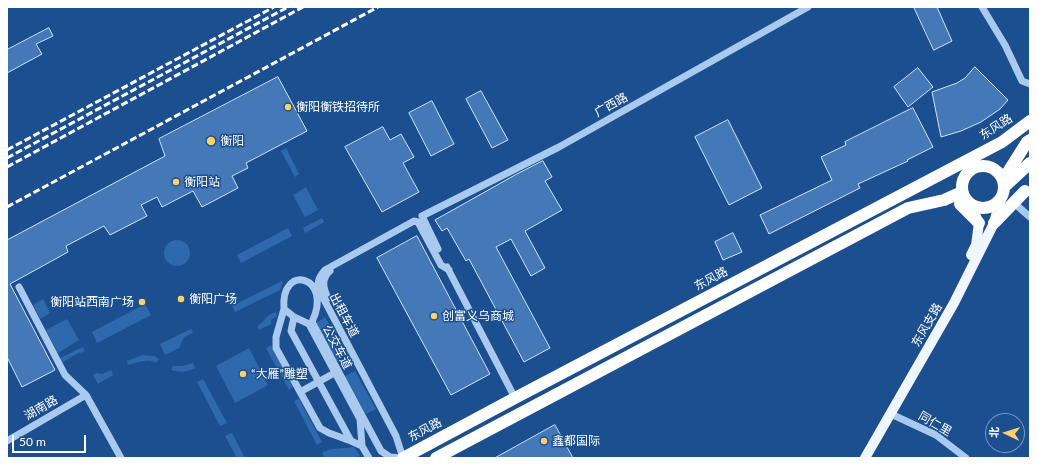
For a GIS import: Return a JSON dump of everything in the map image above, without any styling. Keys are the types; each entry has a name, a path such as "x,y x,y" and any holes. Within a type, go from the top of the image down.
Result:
{"highway":[{"name":"东风路","path":"403,458 1002,142 1030,121"},
{"path":"1002,142 977,166 968,171 964,176 962,181 962,192 965,199 970,204 982,208 995,204 1027,142 1030,140"},
{"path":"1002,190 1030,163"},
{"path":"955,166 989,166 995,169 1000,174 1002,190"},
{"path":"1002,190 1028,188"},
{"path":"994,224 1028,188"},
{"path":"436,458 908,208 944,200 962,192"},
{"path":"944,200 958,202 968,210 979,223"}],"main road":[{"name":"东风支路","path":"865,458 954,303 994,224 1002,190"},
{"path":"970,204 979,223"},
{"name":"东风支路","path":"859,458 950,302 976,245 979,223"}],"street":[{"name":"广西路","path":"449,270 422,216 559,147 808,7"},
{"path":"982,7 1005,45 1022,81 1030,84"},
{"path":"1014,203 1030,217"},
{"name":"出租车道","path":"403,458 396,436 386,418 385,407 324,290 324,277 329,272 417,223 442,265 449,270"},
{"path":"449,270 515,398"},
{"name":"公交车道","path":"362,446 329,434 320,428 276,348 276,337 284,309 285,293 291,283 303,280 312,284 317,293 318,304 312,322 337,371 381,451 390,457 403,458"},
{"path":"18,287 65,375 86,395 121,458"},
{"path":"284,309 294,317 309,324 337,371 360,419 362,446 369,458"},
{"path":"294,317 291,331 351,441"},
{"path":"300,392 337,371"},
{"name":"湖南路","path":"7,441 86,395"},
{"name":"同仁里","path":"891,414 936,435 966,458"}],"shaded area":[{"path":"286,148 299,174 295,177 281,151"},
{"path":"306,187 318,210 305,217 293,195"},
{"path":"322,218 324,222 305,233 303,228"},
{"path":"288,228 292,236 241,263 237,255"},
{"path":"177,240 186,244 190,253 186,262 177,266 168,262 164,253 168,244"},
{"path":"282,281 283,283 280,290 235,312 232,306"},
{"path":"43,299 50,313 40,319 33,305"},
{"path":"145,304 151,315 97,343 92,332"},
{"path":"276,312 277,316 271,320 271,324 259,330 257,327 269,315"},
{"path":"325,317 346,355 337,361 316,323"},
{"path":"67,319 79,340 58,353 46,330"},
{"path":"191,329 193,333 184,337 179,348 165,355 160,344"},
{"path":"271,345 293,387 289,390 266,348"},
{"path":"83,347 85,351 80,352 63,362 60,358"},
{"path":"249,348 268,385 235,403 216,366"},
{"path":"142,355 154,356 159,359 156,363 146,361 128,365 127,361"},
{"path":"193,363 195,368 189,371 180,372 171,370 173,366 182,366"},
{"path":"111,370 113,375 98,384 93,375 97,373 102,374"},
{"path":"355,371 376,409 366,414 345,376"},
{"path":"203,379 227,423 220,426 197,382"},
{"path":"299,399 322,442 317,445 294,401"},
{"path":"232,433 245,458 237,458 225,436"},
{"path":"354,447 360,456 356,458 325,458 322,453 333,449"}],"building":[{"path":"914,7 937,7 952,41 934,50"},
{"path":"49,28 53,36 36,44 42,54 7,73 7,50"},
{"path":"975,67 1008,100 1000,109 981,122 961,131 941,137 932,92 957,83 965,78"},
{"path":"918,68 933,87 908,107 894,87"},
{"name":"衡阳站","path":"278,77 307,131 246,163 248,168 232,176 238,188 202,207 193,191 162,207 157,197 141,205 147,216 110,235 104,226 66,246 68,252 10,284 55,370 22,387 7,357 7,240 165,156 159,139"},
{"path":"481,91 508,140 492,148 466,99"},
{"path":"432,101 454,144 431,156 409,113"},
{"path":"913,108 933,147 907,160 908,161 858,184 860,188 769,234 760,215 832,180 821,157 846,145 845,142"},
{"path":"728,120 762,188 729,205 695,137"},
{"path":"383,127 390,140 401,134 414,157 403,163 419,192 382,212 345,147"},
{"path":"543,161 552,177 545,181 562,210 525,231 545,268 531,276 511,239 496,247 550,348 524,362 469,259 466,261 447,228 442,231 435,220"},
{"path":"733,233 742,252 723,260 715,242"},
{"name":"创富义乌商城","path":"417,236 490,374 451,395 377,258"},
{"name":"鑫都国际","path":"555,425 573,458 495,458"}],"railway":[{"path":"7,150 274,7"},
{"path":"7,158 288,7"},
{"path":"7,167 303,7"},
{"path":"7,207 378,7"}],"place":[{"name":"衡阳衡铁招待所","path":"288,107"},
{"name":"衡阳","path":"211,141"},
{"name":"衡阳站","path":"176,182"},
{"name":"衡阳广场","path":"181,299"},
{"name":"衡阳站西南广场","path":"142,302"},
{"name":"创富义乌商城","path":"434,316"},
{"name":"“大雁”雕塑","path":"243,374"},
{"name":"鑫都国际","path":"544,441"}]}
